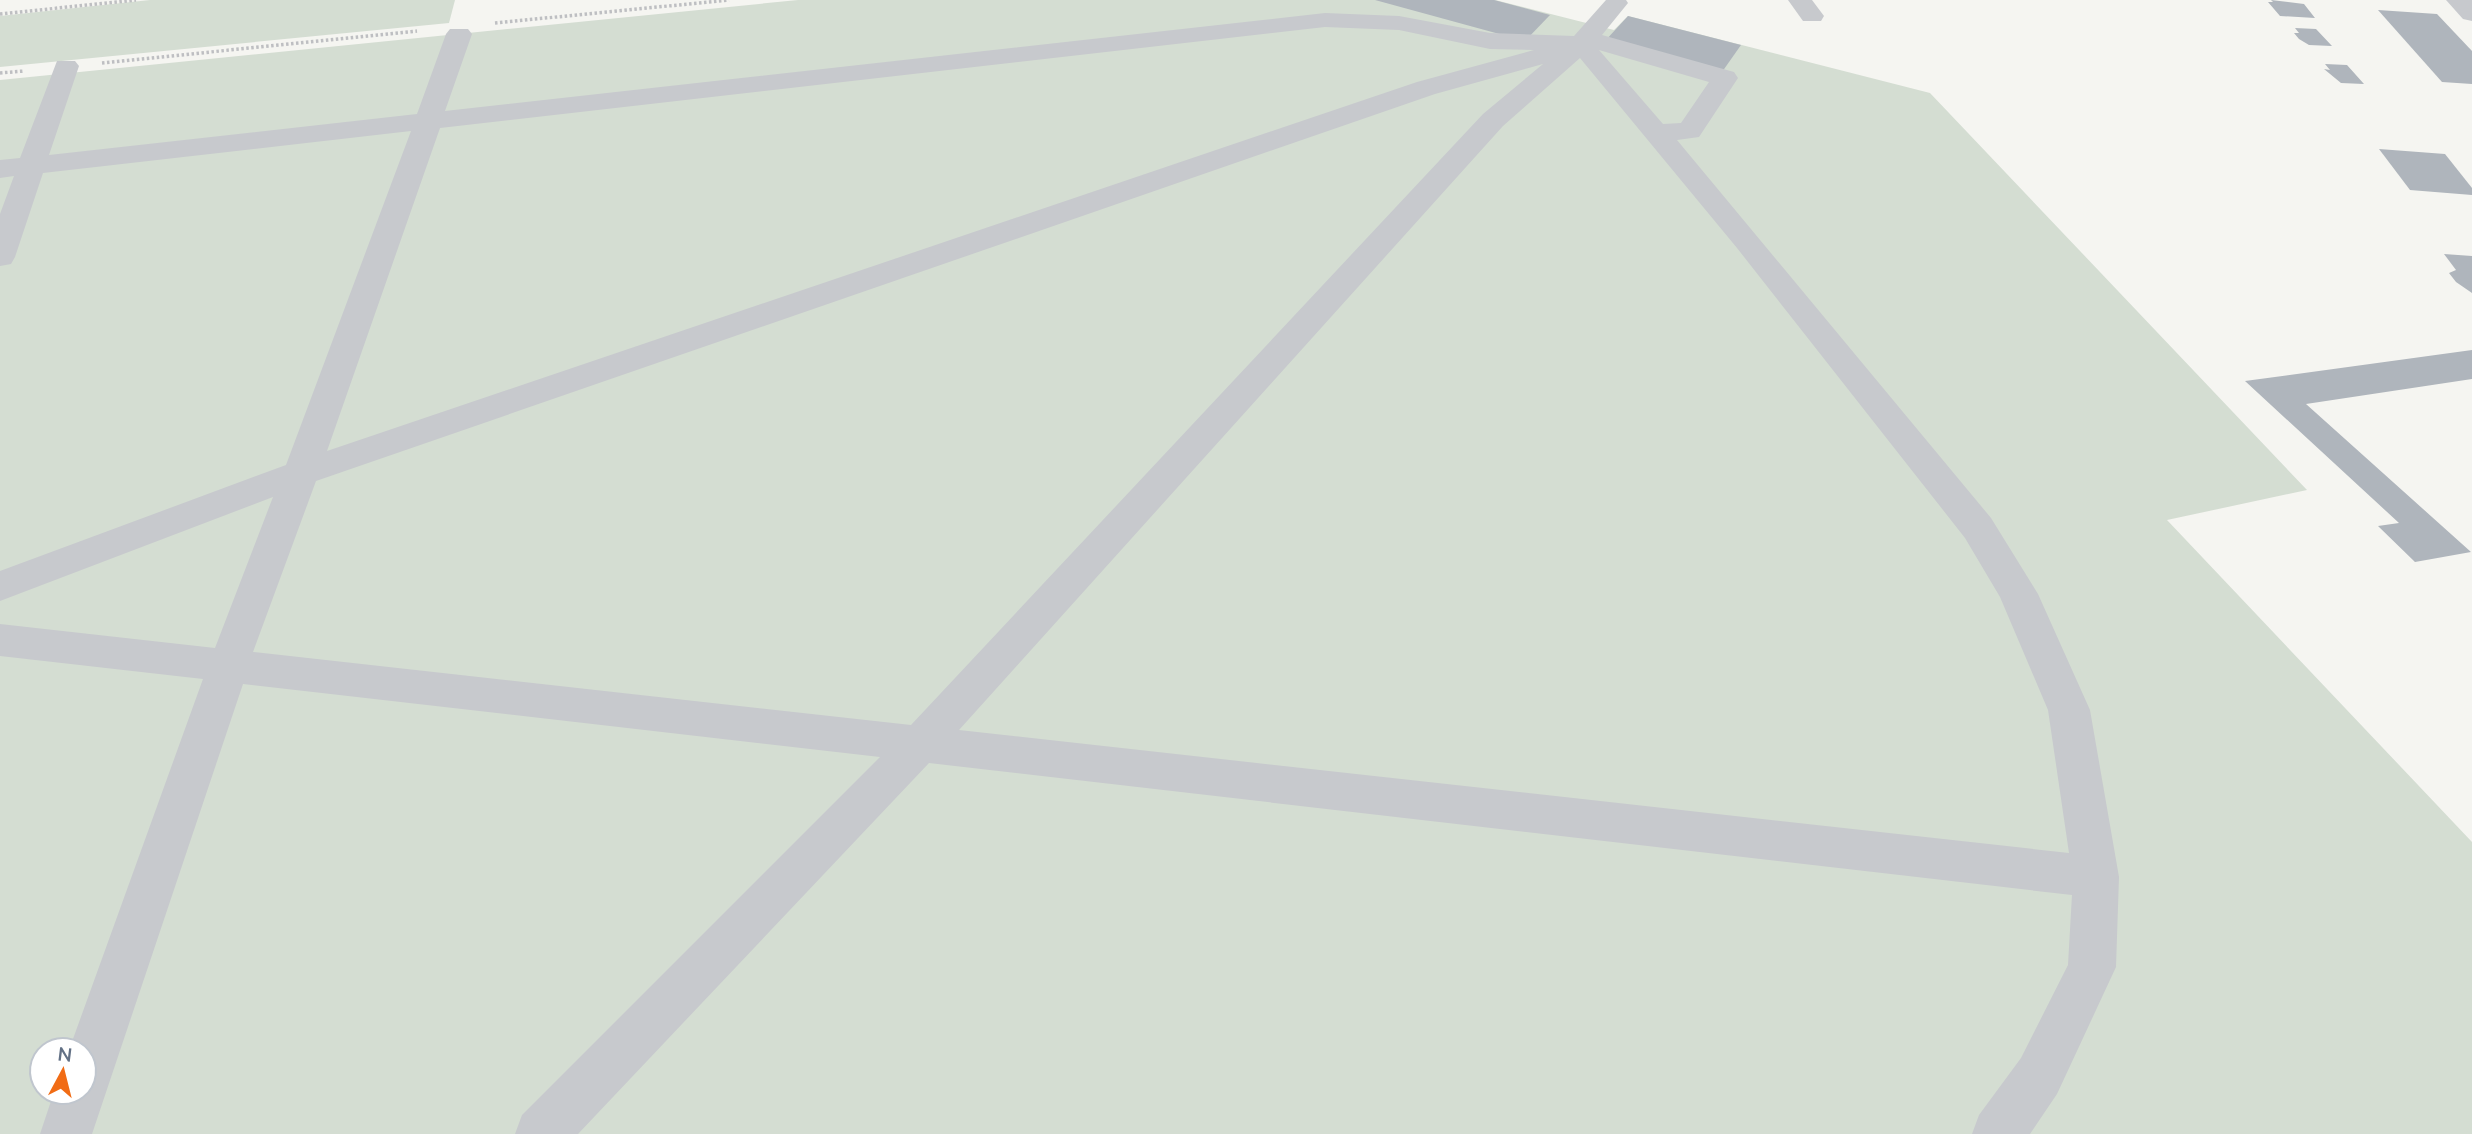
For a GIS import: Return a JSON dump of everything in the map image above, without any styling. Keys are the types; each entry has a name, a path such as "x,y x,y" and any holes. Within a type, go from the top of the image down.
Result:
{"street":[{"path":"2458,0 2472,14"},
{"path":"541,1134 654,1022 923,742 1493,120 1584,41 1613,1"},
{"path":"0,169 1325,20 1399,23 1490,41 1584,41 1725,78 1689,131 1653,133"},
{"path":"98,1041 228,666 303,472 430,119 473,29"},
{"path":"1584,41 1653,133 1748,242 1978,528 2018,594 2069,710 2096,877 2092,967 2039,1076 1998,1134"},
{"path":"0,586 303,472 1426,88 1584,41"},
{"path":"0,257 66,66"},
{"path":"0,640 923,742 2096,877"},
{"path":"66,1134 75,1106"}],"path":[{"path":"0,14 136,0"},
{"path":"473,29 729,0"},
{"path":"0,73 420,31"}],"shaded area":[{"path":"150,0 455,0 449,23 0,67 0,16"},
{"path":"798,0 1495,0 1614,30 1628,16 1930,93 2307,490 2167,520 2472,842 2472,1134 0,1134 0,80"}],"building":[{"path":"1375,0 1494,0 1550,15 1525,41"},
{"path":"2271,0 2304,4 2315,18 2280,16 2268,2 2273,2"},
{"path":"2378,10 2437,14 2472,51 2472,84 2442,82"},
{"path":"1628,16 1741,45 1722,72 1605,41"},
{"path":"2295,28 2316,29 2332,46 2309,45 2294,33 2299,33"},
{"path":"2325,64 2347,65 2364,84 2341,83 2324,69 2330,70"},
{"path":"2379,149 2445,154 2472,188 2472,195 2410,190"},
{"path":"2444,254 2472,256 2472,293 2456,282 2449,273 2456,270"},
{"path":"2472,350 2472,379 2306,404 2471,552 2415,562 2378,526 2399,523 2245,381"}]}
